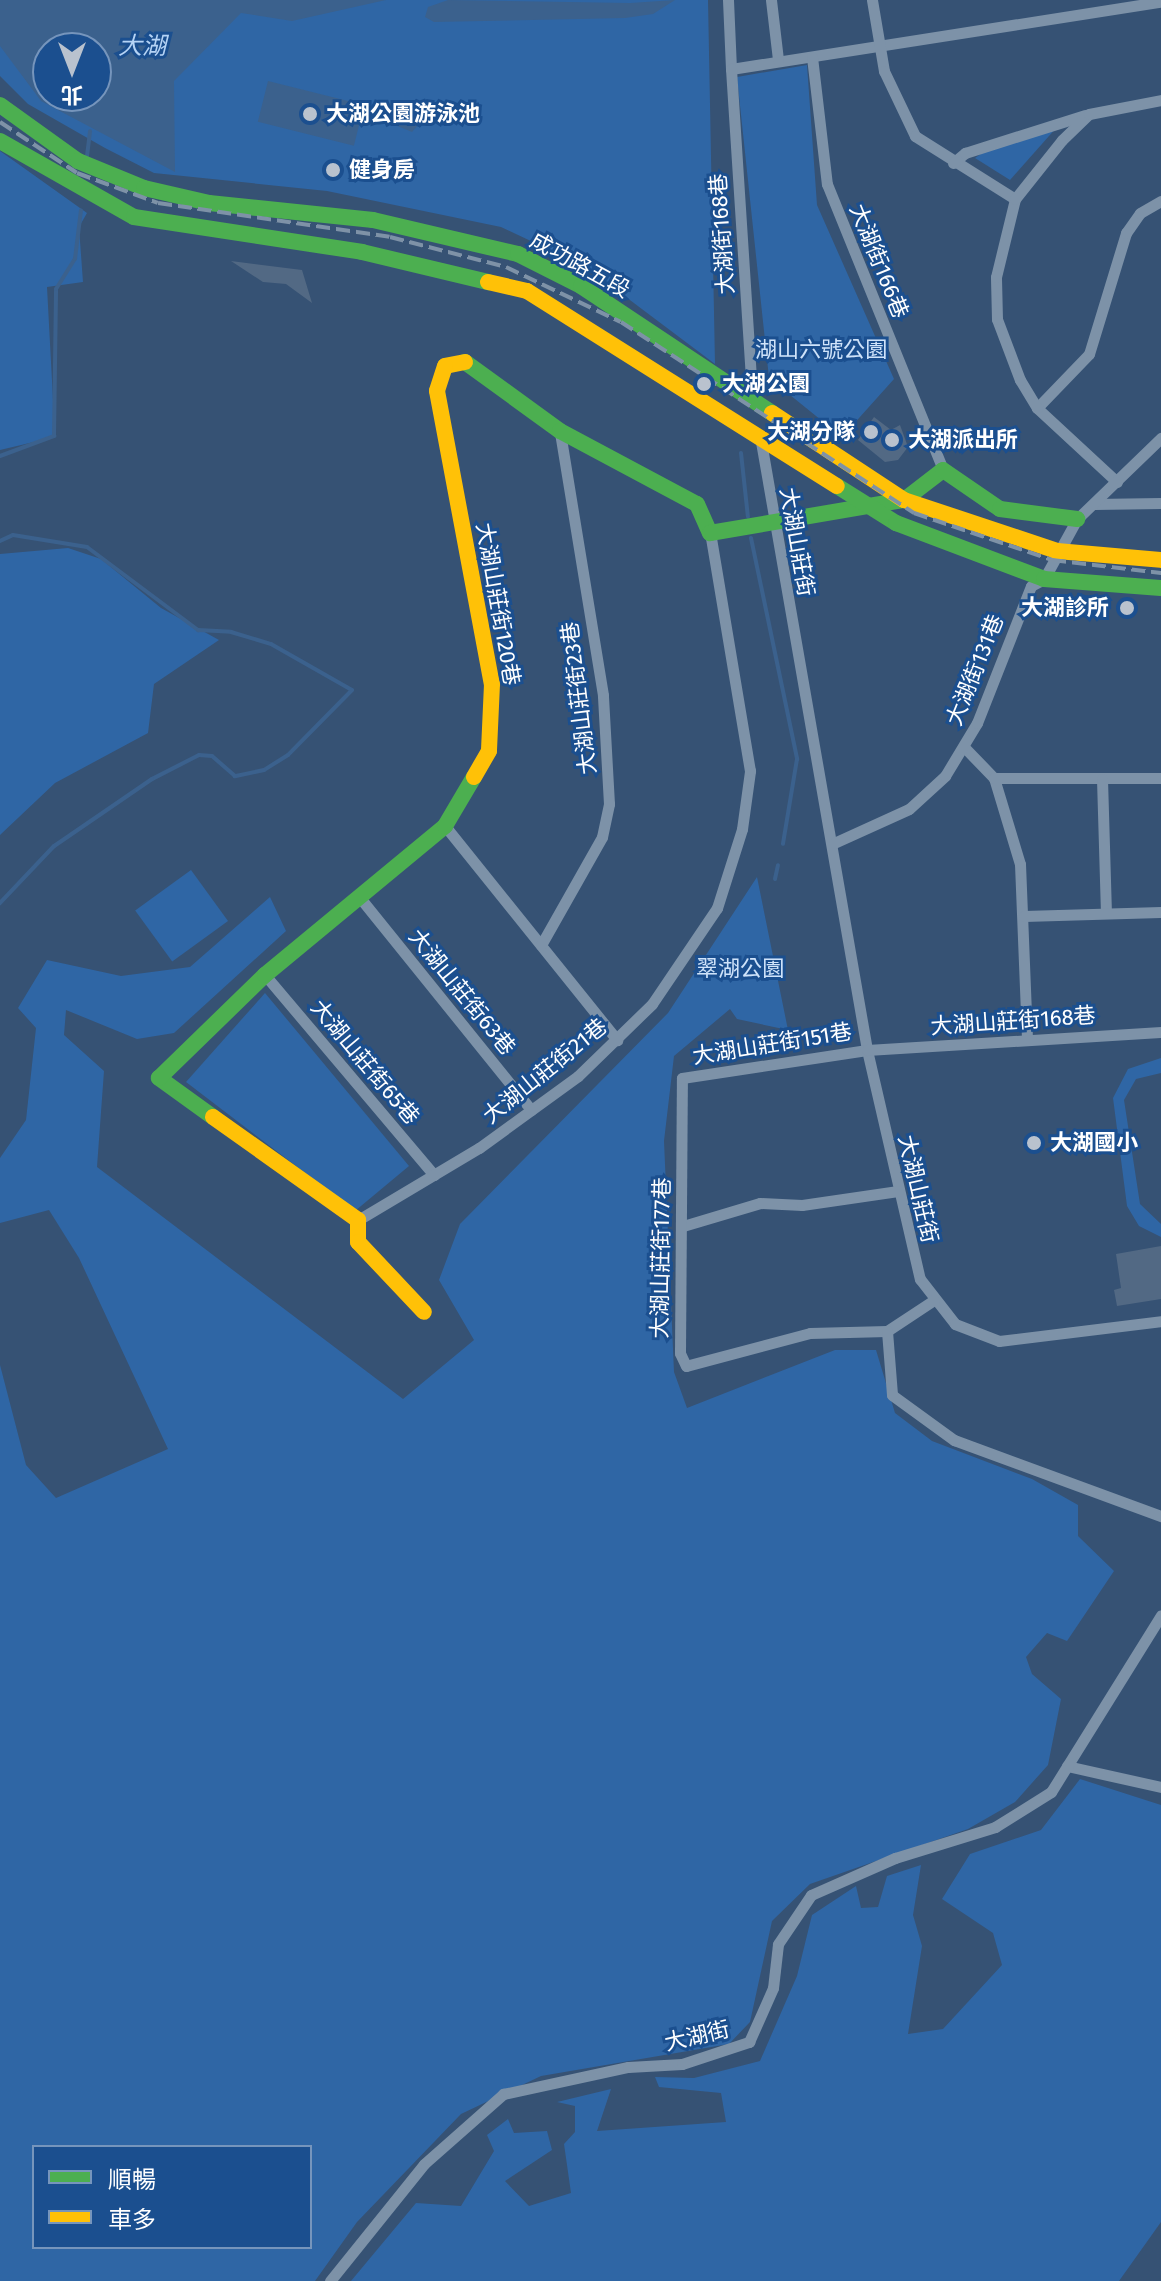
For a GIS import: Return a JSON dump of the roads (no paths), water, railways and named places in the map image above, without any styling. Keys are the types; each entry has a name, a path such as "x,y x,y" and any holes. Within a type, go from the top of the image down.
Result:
{"main road":[{"name":"成功路五段","path":"0,105 78,161 144,188 209,203 373,220 518,254 581,286 752,396 904,500 1057,551 1161,560"},
{"path":"0,141 134,217 362,252 527,291 871,508 957,550 1044,579 1161,588"},
{"name":"大湖山莊街120巷","path":"358,1220 159,1078 265,975 361,899 445,826 489,751 492,684 437,391 445,366 468,361 560,431 697,504 710,533"},
{"path":"710,533 904,500 943,470 1000,509 1077,519"},
{"path":"358,1220 358,1242 424,1312"}],"street":[{"name":"大湖街168巷","path":"728,0 752,396"},
{"path":"771,0 778,60"},
{"path":"872,0 879,47 896,106 915,136 953,163 1015,199"},
{"path":"731,69 1161,2"},
{"name":"大湖街166巷","path":"812,57 827,184 943,470"},
{"path":"953,163 965,153 1089,114 1161,100"},
{"path":"1089,114 1015,199 996,277 997,319 1005,351 1037,408 1117,482"},
{"path":"1037,408 1089,354 1126,233 1140,213 1161,201"},
{"name":"大湖山莊街23巷","path":"541,945 602,837 609,804 603,695 560,431"},
{"name":"大湖山莊街","path":"760,436 772,524 834,843 867,1050 912,1255 934,1300 955,1324 999,1341 1161,1321"},
{"name":"大湖街131巷","path":"1027,1039 1020,864 994,778 965,748 1031,586 1044,579 1077,519 1161,438"},
{"path":"1094,504 1161,503"},
{"name":"大湖山莊街21巷","path":"358,1220 434,1175 531,1110 617,1040 699,943 731,873 742,829 750,771 710,533"},
{"path":"834,843 909,809 965,748"},
{"path":"994,778 1161,778"},
{"path":"1102,779 1106,913"},
{"path":"445,826 617,1040"},
{"name":"大湖山莊街63巷","path":"361,899 531,1110"},
{"path":"1024,916 1161,912"},
{"name":"大湖山莊街65巷","path":"265,975 434,1175"},
{"name":"大湖山莊街168巷","path":"867,1050 1161,1032"},
{"name":"大湖山莊街151巷","path":"682,1078 867,1050"},
{"name":"大湖山莊街177巷","path":"682,1078 680,1353 686,1366 810,1333 887,1331"},
{"path":"683,1226 760,1203 802,1205 898,1191"},
{"path":"934,1300 887,1331 892,1395 954,1440 1161,1516"},
{"name":"大湖街","path":"330,2281 424,2164 488,2103 520,2089 738,2049 761,2023 778,1944 811,1895 1021,1815 1051,1792 1161,1615"},
{"path":"1067,1766 1161,1787"}],"water":[{"name":"大湖","path":"0,0 386,0 292,21 241,13 174,81 175,172 62,112 112,112 112,32 32,32 32,89 0,46"},
{"path":"448,0 630,3 675,0 653,14 625,18 434,22 425,17 428,7"},
{"name":"大湖公園游泳池","path":"268,81 364,105 354,146 258,122"},
{"path":"401,101 418,125 412,132 383,120 389,103"}],"waterway":[{"path":"87,156 90,131"},
{"path":"0,456 54,436 56,289 75,259 81,210"},
{"path":"741,453 748,517"},
{"path":"0,541 13,535 87,547 198,630 231,632 271,644 352,690 288,755 264,770 235,776 212,756 199,755 152,779 54,846 0,903"},
{"path":"751,538 797,759 783,844"},
{"path":"775,879 778,865"}],"railway":[{"path":"0,122 77,173 158,203 390,237 506,267 621,322 914,513 1052,560 1161,573"}],"place":[{"name":"大湖公園游泳池","path":"310,114"},
{"name":"健身房","path":"333,170"},
{"name":"大湖公園","path":"704,384"},
{"name":"大湖分隊","path":"871,432"},
{"name":"大湖派出所","path":"892,440"},
{"name":"大湖診所","path":"1127,608"},
{"name":"大湖國小","path":"1034,1143"}],"park label":[{"name":"湖山六號公園","path":"821,350"},
{"name":"翠湖公園","path":"740,969"}]}
